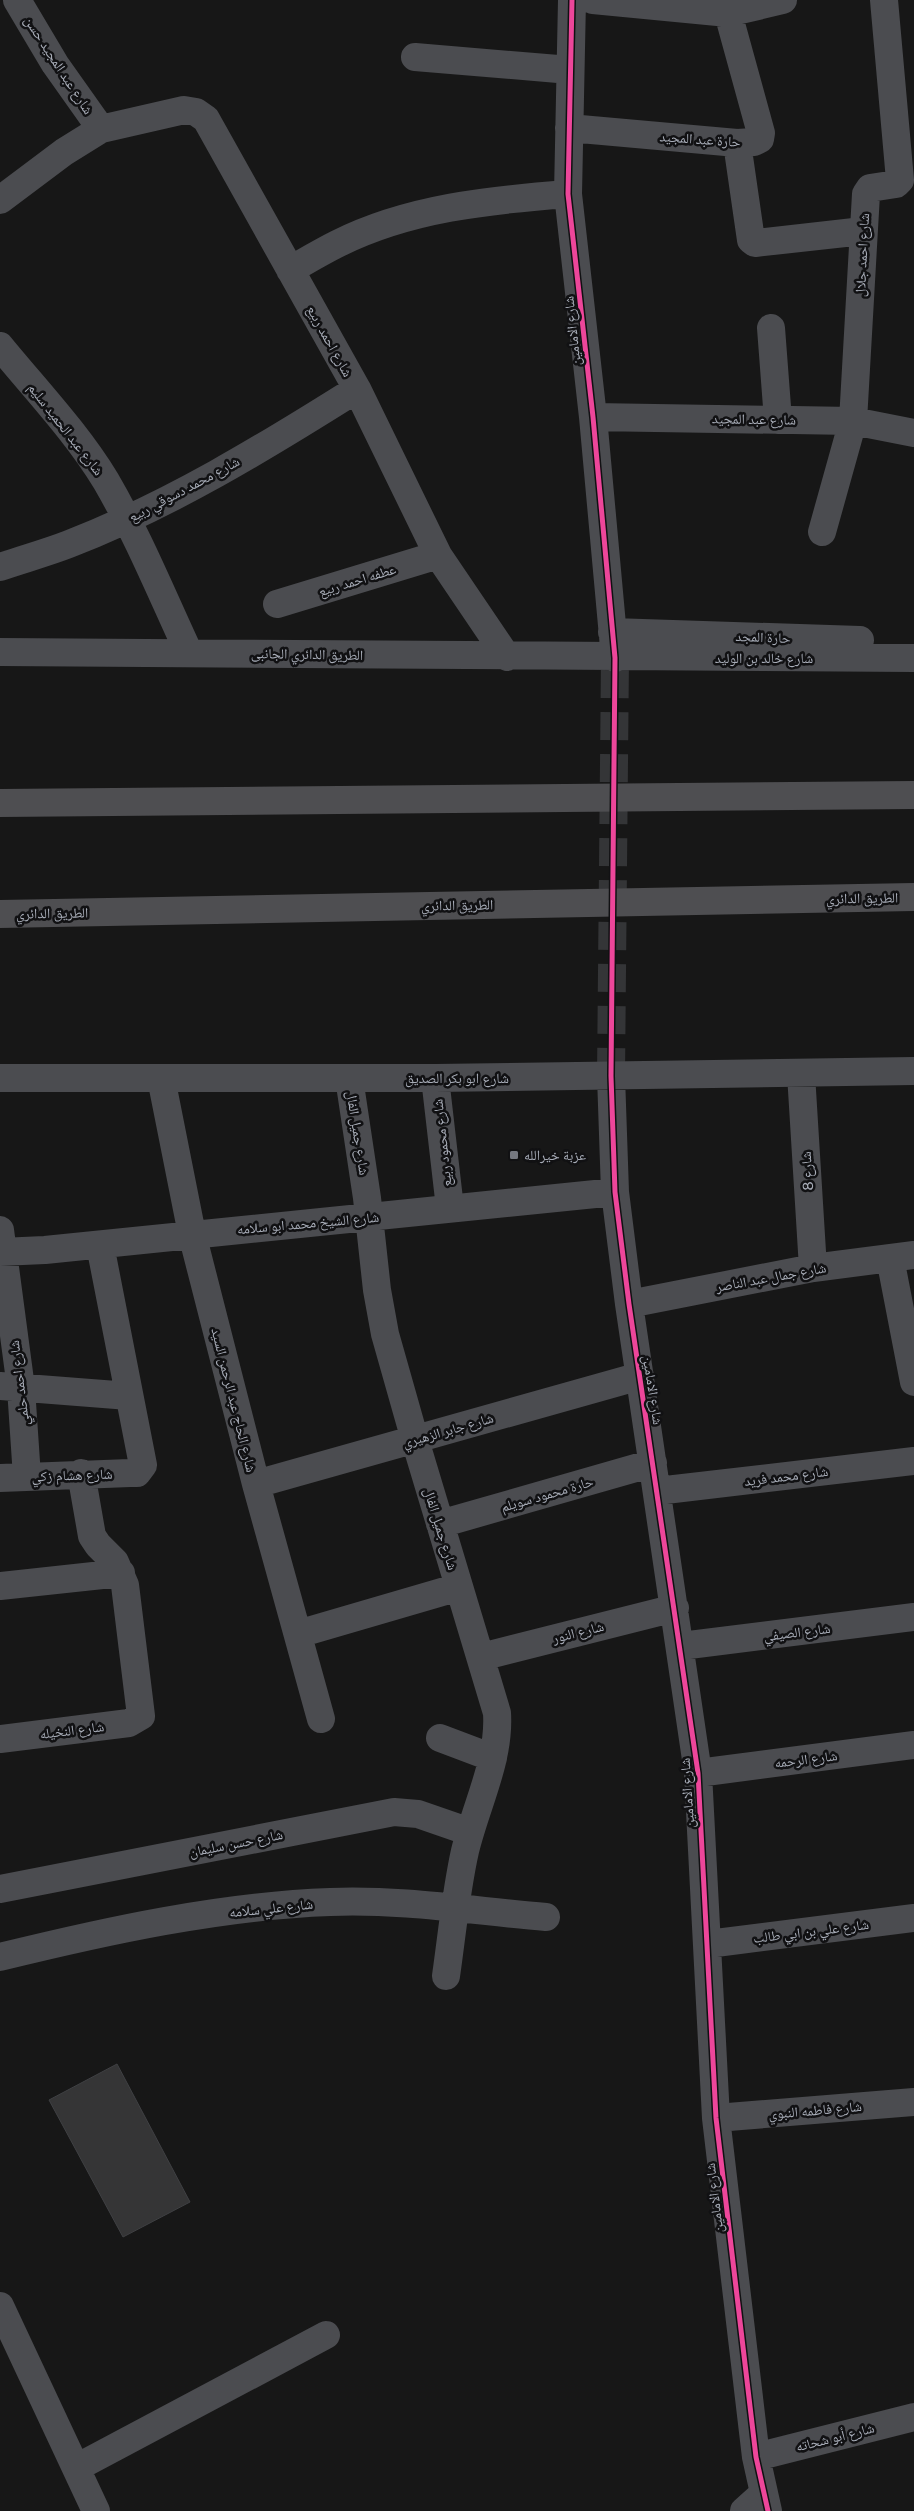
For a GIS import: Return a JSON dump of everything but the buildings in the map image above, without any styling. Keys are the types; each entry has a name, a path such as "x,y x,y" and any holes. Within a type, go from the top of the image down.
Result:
{"highway":[{"path":"0,803 914,795"},
{"name":"الطريق الدائري","path":"0,914 914,898"}],"street":[{"name":"شارع عبد المجيد حسن","path":"17,0 55,64 101,129"},
{"name":"شارع الامامين","path":"572,0 568,194 593,417 615,658"},
{"path":"593,0 728,14 784,0"},
{"name":"شارع احمد جلال","path":"822,532 853,420 867,190 896,184 900,180 884,0"},
{"name":"حارة عبد المجيد","path":"569,128 737,142 754,142 760,139 762,133 728,14"},
{"path":"415,57 570,70"},
{"name":"شارع احمد ربيع","path":"0,200 64,152 101,129 184,110 196,112 206,119 357,389 438,555 507,657"},
{"path":"737,142 750,235 755,243 864,231"},
{"path":"290,270 338,243 389,224 433,211 501,199 568,194"},
{"path":"770,328 778,420"},
{"name":"شارع عبد الحميد سليم","path":"0,346 79,443 105,480 127,519 189,653"},
{"name":"شارع محمد دسوقي ربيع","path":"0,567 68,544 127,519 244,458 357,389"},
{"name":"شارع عبد المجيد","path":"593,417 853,420 914,433"},
{"name":"عطفه احمد ربيع","path":"276,604 438,555"},
{"name":"حارة المجد","path":"612,632 914,642"},
{"name":"الطريق الدائري الجانبى","path":"0,652 615,658"},
{"name":"شارع خالد بن الوليد","path":"615,658 914,658"},
{"name":"شارع ابو بكر الصديق","path":"0,1078 435,1078 914,1071"},
{"name":"شارع 8","path":"801,1074 813,1268"},
{"name":"شارع الامامين","path":"611,1076 615,1192 629,1304 681,1646 698,1773 716,2118 756,2456 759,2505"},
{"name":"شارع الحاج عبد الرحمن السيد","path":"161,1078 192,1234 256,1484 321,1719"},
{"name":"شارع جميل الفال","path":"349,1078 370,1218 376,1283 385,1334 497,1713 498,1733 493,1758 470,1832 460,1873 446,1976"},
{"name":"شارع محمود ربيع","path":"435,1078 450,1208"},
{"name":"شارع الشيخ محمد ابو سلامه","path":"1,1244 100,1245 192,1234 370,1218 450,1208 615,1192"},
{"name":"شارع احمد حلمي","path":"1,1244 11,1387 28,1476"},
{"path":"11,1387 129,1396 100,1245"},
{"path":"902,1257 914,1382"},
{"name":"شارع جمال عبد الناصر","path":"629,1304 813,1268 902,1257"},
{"name":"شارع جابر الزهيري","path":"256,1484 640,1376"},
{"name":"شارع هشام زكي","path":"0,1478 137,1472 141,1468 142,1459 129,1396"},
{"name":"شارع محمد فريد","path":"657,1491 914,1461"},
{"name":"حارة محمود سويلم","path":"440,1524 653,1463"},
{"path":"0,1586 121,1573 115,1562 92,1536 81,1473"},
{"name":"شارع النخيله","path":"0,1739 128,1723 141,1716 125,1586 121,1573"},
{"path":"298,1634 459,1587"},
{"name":"شارع النور","path":"481,1657 675,1608"},
{"name":"شارع الصيفي","path":"681,1646 914,1617"},
{"path":"440,1738 493,1758"},
{"name":"شارع الرحمه","path":"698,1773 914,1745"},
{"name":"شارع حسن سليمان","path":"0,1889 394,1812 418,1814 470,1832"},
{"name":"شارع علي سلامه","path":"0,1956 84,1937 200,1916 292,1904 369,1902 546,1917"},
{"name":"شارع علي بن ابي طالب","path":"708,1944 914,1918"},
{"name":"شارع فاطمه النبوي","path":"716,2118 913,2108"},
{"path":"0,2306 96,2511"},
{"path":"76,2468 326,2335"},
{"name":"شارع أبو شحاته","path":"756,2456 914,2417"}],"tunnel":[{"path":"611,1076 615,658"}],"cycle path":[{"path":"572,0 568,194 593,417 615,658 611,1076 615,1192 629,1304 698,1773 716,2118 756,2457 768,2511"}],"place":[{"name":"عزبة خيرالله","path":"514,1155"}]}
